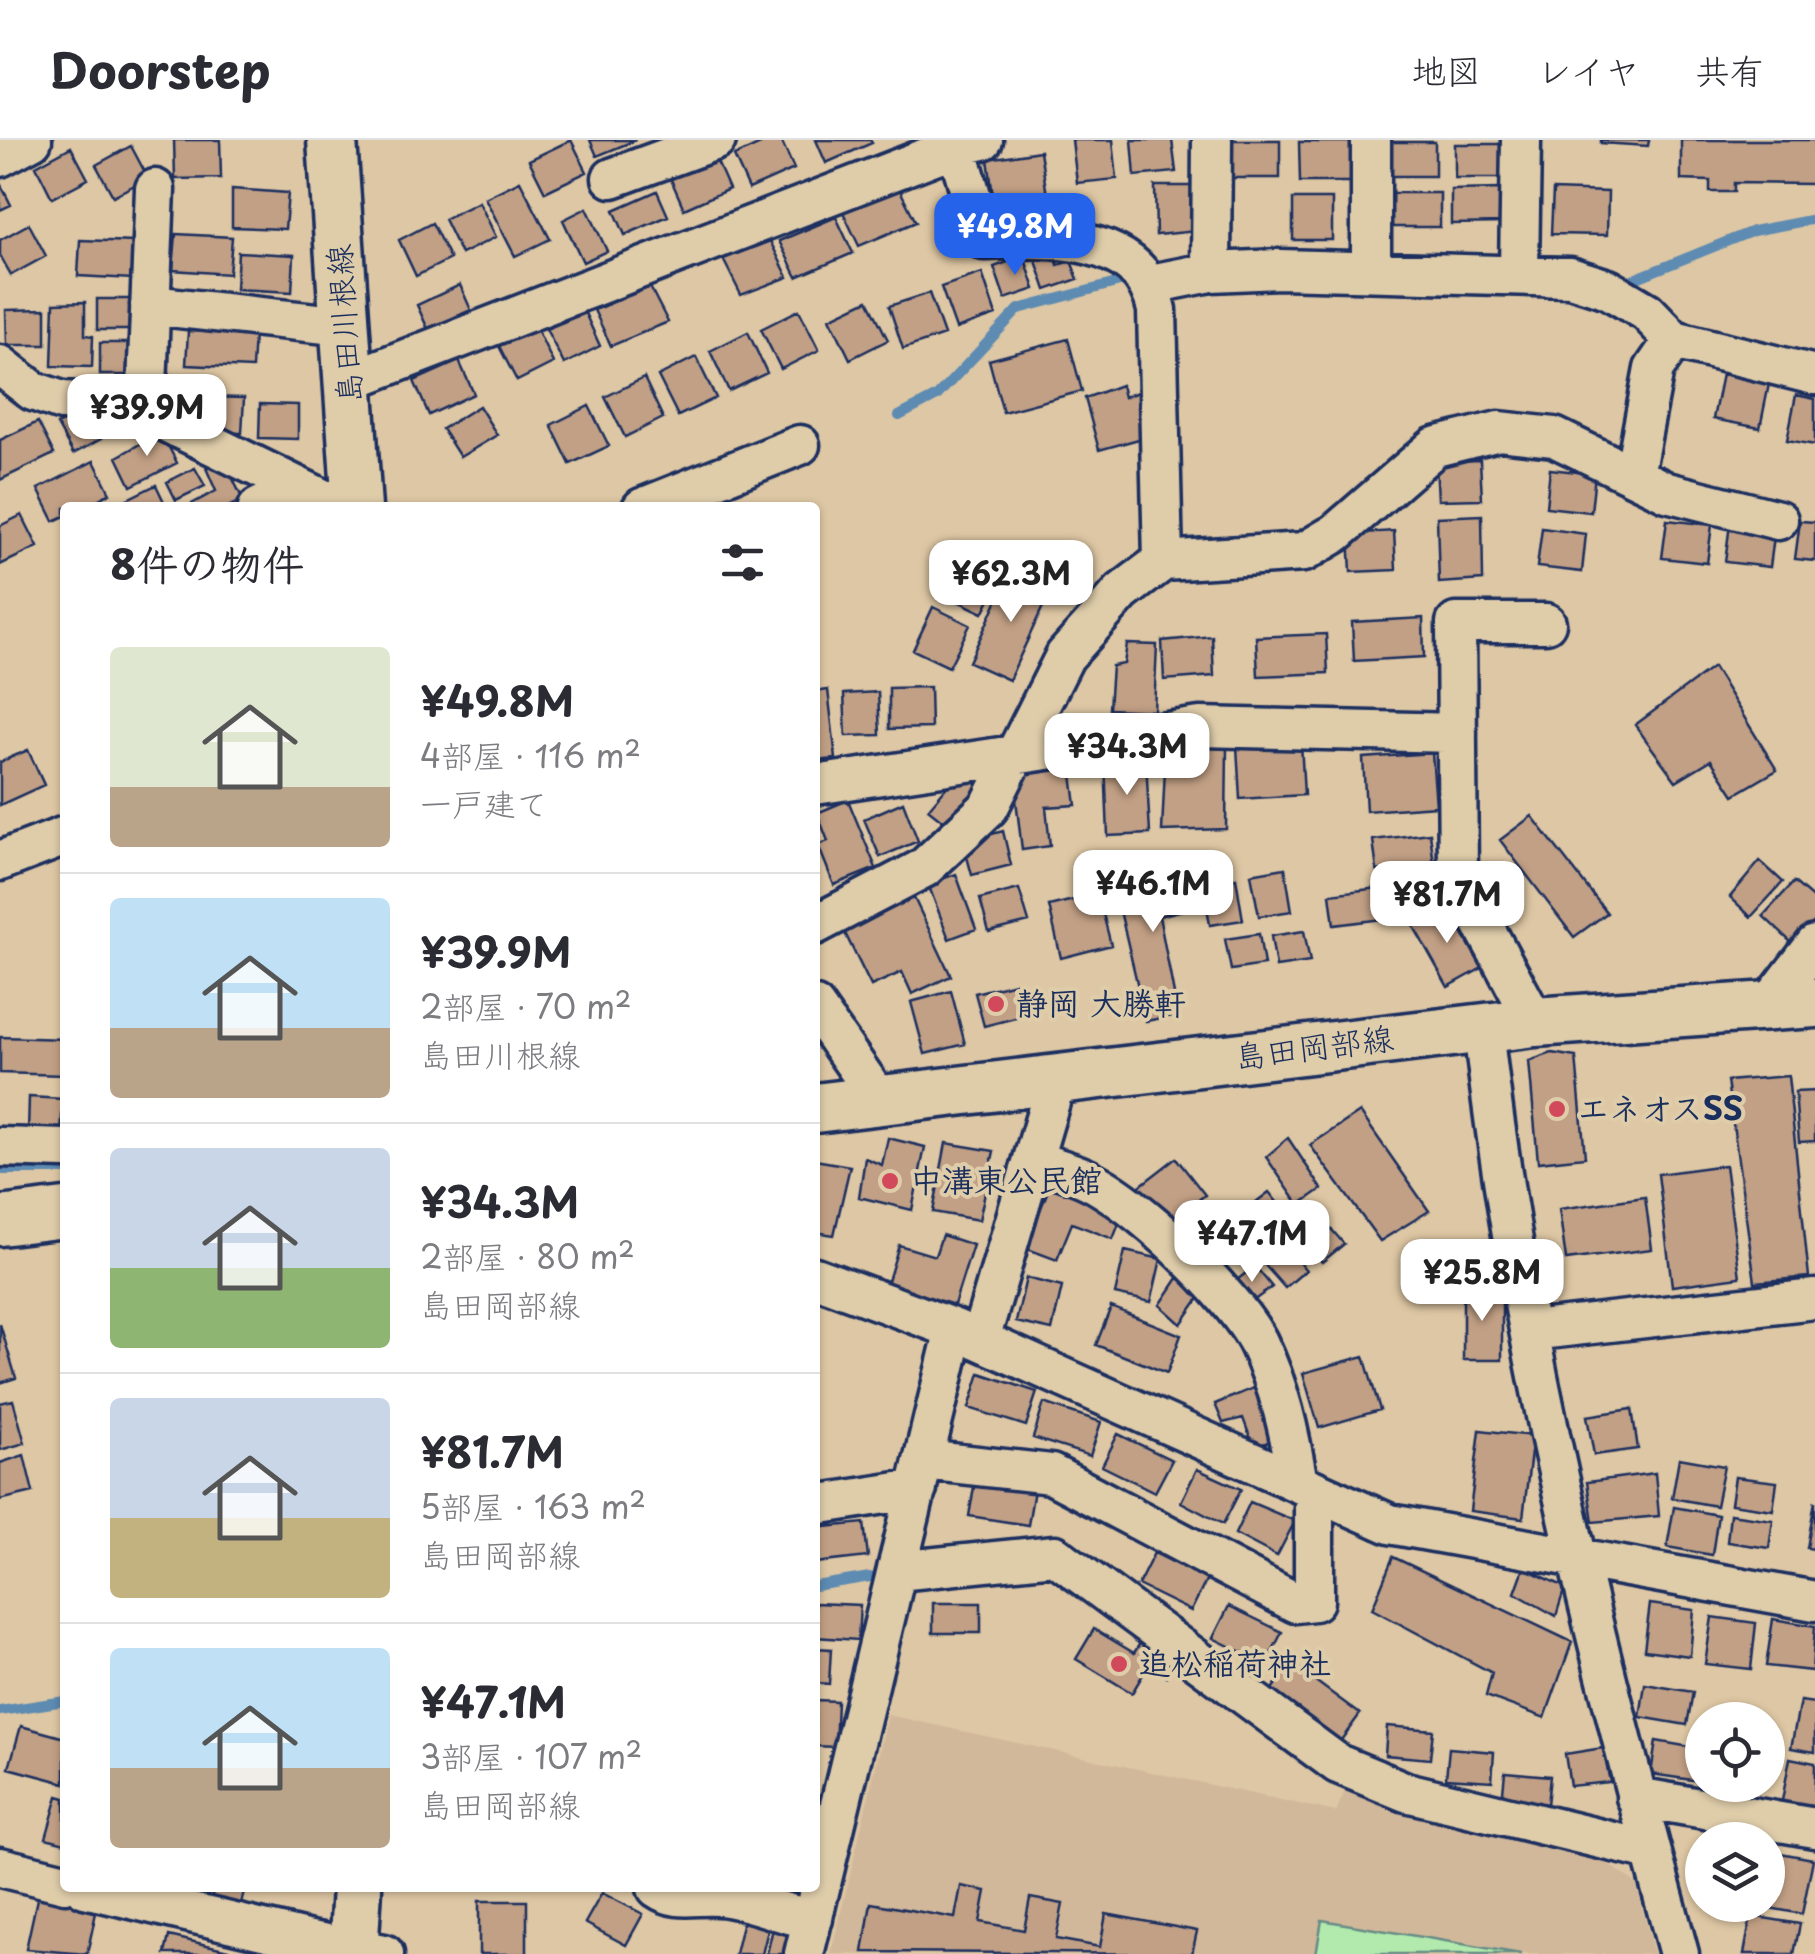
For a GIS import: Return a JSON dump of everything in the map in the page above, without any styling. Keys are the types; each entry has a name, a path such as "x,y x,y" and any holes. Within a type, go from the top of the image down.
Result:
{"main road":[{"name":"島田川根線","path":"332,140 357,502"},
{"name":"島田岡部線","path":"820,1107 1535,1022 1792,1004"},
{"path":"0,1221 60,1214"},
{"path":"357,1892 364,1951"}],"street":[{"path":"0,157 32,140"},
{"path":"612,178 716,140"},
{"path":"1210,272 1212,140"},
{"path":"1371,140 1371,270"},
{"path":"1520,273 1521,140"},
{"path":"349,381 965,142 984,240 1024,238 1115,249 1151,284 1156,310 1163,560"},
{"path":"146,412 155,189"},
{"path":"1151,284 1210,272 1371,270 1570,278 1608,289 1647,312 1674,340 1815,374"},
{"path":"150,305 345,326"},
{"path":"1634,475 1654,368 1674,340"},
{"path":"0,365 33,391 62,401 132,405 298,488 342,502"},
{"path":"820,921 924,868 989,808 1065,656 1122,592 1163,560 1304,552 1336,533 1435,447 1499,431 1554,437 1667,492 1778,520"},
{"path":"657,502 800,445"},
{"path":"270,502 298,488"},
{"path":"1535,1022 1458,878 1456,623 1546,623"},
{"path":"820,784 930,771 1200,727 1458,733"},
{"path":"0,861 60,838"},
{"path":"1792,1004 1815,946"},
{"path":"820,1013 880,1099"},
{"path":"1483,1029 1499,1175 1574,1557 1679,1954"},
{"path":"823,1841 921,1474 968,1334 1034,1161 1057,1078"},
{"path":"0,1148 60,1148"},
{"path":"820,1504 921,1474 1051,1474 1296,1602 1314,1601 1306,1487 1280,1400 1257,1341 1231,1304 1125,1202 1087,1178 1034,1161"},
{"path":"820,1279 968,1334 1390,1524 1815,1601"},
{"path":"1530,1331 1815,1299"},
{"path":"897,1571 1054,1555 1338,1764 1406,1792 1651,1851"},
{"path":"1636,1798 1815,1828"},
{"path":"0,1867 60,1882"},
{"path":"102,1892 364,1951"},
{"path":"663,1892 670,1897 722,1896 786,1916 809,1936"},
{"path":"809,1936 815,1892"}],"shaded area":[{"path":"888,1715 1336,1812 1345,1790 1599,1858 1636,1883 1654,1954 831,1954"}],"green space":[{"path":"1322,1920 1521,1954 1316,1954"}],"building":[{"path":"174,140 220,140 221,178 175,179"},
{"path":"571,140 587,172 545,192 529,160"},
{"path":"590,140 636,140 597,156"},
{"path":"769,140 781,140 794,169 749,189 734,156"},
{"path":"816,140 870,140 872,143 826,163"},
{"path":"1072,140 1113,140 1117,179 1077,183"},
{"path":"1132,140 1172,140 1176,172 1135,176"},
{"path":"1223,140 1280,140 1280,178 1223,178"},
{"path":"1601,140 1649,140 1648,146"},
{"path":"1681,140 1815,140 1815,184 1734,183 1734,192 1710,192 1710,181 1681,180"},
{"path":"1299,142 1356,142 1356,182 1300,182"},
{"path":"1383,142 1435,142 1435,176 1384,176"},
{"path":"1455,144 1506,144 1506,178 1455,178"},
{"path":"131,146 148,178 113,196 96,165"},
{"path":"71,147 88,179 52,198 36,166"},
{"path":"1040,151 1047,195 994,203 988,159"},
{"path":"714,155 729,189 684,209 669,175"},
{"path":"520,181 550,239 515,256 485,198"},
{"path":"0,183 11,205 0,210"},
{"path":"898,186 916,222 859,246 842,210"},
{"path":"1155,186 1191,186 1197,231 1156,235"},
{"path":"232,189 288,193 285,229 232,227"},
{"path":"1502,189 1503,223 1451,224 1451,190"},
{"path":"1553,190 1608,192 1607,235 1551,234"},
{"path":"657,191 668,216 625,235 614,210"},
{"path":"1388,193 1440,193 1440,227 1388,227"},
{"path":"1293,199 1332,199 1332,240 1293,240"},
{"path":"479,202 496,237 461,254 444,219"},
{"path":"587,208 607,251 583,262 563,220"},
{"path":"836,217 853,253 797,277 779,241"},
{"path":"432,223 450,259 416,276 399,240"},
{"path":"29,224 46,256 11,275 0,255 0,240"},
{"path":"176,234 232,237 229,274 173,270"},
{"path":"80,240 135,242 133,279 78,276"},
{"path":"770,241 788,277 741,295 723,259"},
{"path":"1054,251 1058,265 1071,261 1078,279 1046,290 1035,258"},
{"path":"238,252 294,255 292,292 236,289"},
{"path":"1024,256 1035,289 1005,299 994,267"},
{"path":"982,273 996,315 956,329 941,287"},
{"path":"460,285 471,310 428,329 417,305"},
{"path":"650,287 668,322 611,346 594,310"},
{"path":"929,293 944,335 903,349 889,306"},
{"path":"97,299 134,299 134,330 97,330"},
{"path":"868,300 888,340 850,359 830,318"},
{"path":"85,302 85,335 93,336 92,367 52,366 54,303"},
{"path":"46,309 46,345 7,345 6,310"},
{"path":"799,310 819,350 781,369 761,329"},
{"path":"585,313 600,346 564,364 546,329"},
{"path":"537,329 553,363 517,381 499,346"},
{"path":"188,331 254,334 252,368 186,365"},
{"path":"748,332 767,373 729,391 710,351"},
{"path":"1068,339 1082,391 1003,412 989,360"},
{"path":"100,343 136,343 136,375 100,375"},
{"path":"696,357 716,398 678,416 658,376"},
{"path":"459,361 474,394 429,415 414,381"},
{"path":"1722,374 1769,384 1760,428 1713,419"},
{"path":"644,378 663,418 625,437 605,397"},
{"path":"1121,385 1124,397 1138,392 1146,437 1099,450 1085,398"},
{"path":"1796,395 1815,399 1815,445 1787,440"},
{"path":"205,397 244,398 242,433 204,432"},
{"path":"260,404 298,405 298,439 259,438"},
{"path":"479,406 497,435 460,457 442,429"},
{"path":"589,406 609,446 570,464 551,425"},
{"path":"85,409 101,439 73,454 57,425"},
{"path":"38,422 54,454 0,480 0,440"},
{"path":"161,432 177,463 131,486 117,457"},
{"path":"224,460 243,500 195,502 216,491 206,468"},
{"path":"1480,460 1482,499 1438,500 1436,462"},
{"path":"94,461 110,493 93,502 60,502 60,518 54,521 38,489"},
{"path":"195,468 205,486 176,500 167,482"},
{"path":"1550,469 1595,474 1591,512 1546,507"},
{"path":"156,485 164,502 121,502"},
{"path":"22,515 38,547 0,565 0,526"},
{"path":"1482,515 1483,580 1439,583 1437,517"},
{"path":"1667,520 1712,525 1707,563 1662,558"},
{"path":"1800,521 1815,522 1815,561 1795,559"},
{"path":"1730,524 1775,529 1770,567 1725,562"},
{"path":"1542,528 1586,534 1582,572 1537,567"},
{"path":"1394,531 1396,570 1351,572 1349,534"},
{"path":"967,553 1004,571 983,613 947,596"},
{"path":"1012,569 1052,587 1009,680 969,662"},
{"path":"933,607 970,625 949,667 913,650"},
{"path":"1423,618 1424,657 1354,661 1352,622"},
{"path":"1326,634 1328,673 1258,676 1256,637"},
{"path":"1212,636 1214,676 1164,680 1162,641"},
{"path":"1127,644 1157,645 1154,711 1109,709 1112,666 1124,664"},
{"path":"1713,667 1777,770 1734,795 1711,760 1676,781 1635,725"},
{"path":"930,687 931,728 889,729 889,688"},
{"path":"828,690 836,759 820,761 820,691"},
{"path":"878,692 880,735 846,736 844,694"},
{"path":"1301,742 1304,795 1240,799 1237,746"},
{"path":"1187,743 1227,746 1226,829 1162,831 1165,768 1184,767"},
{"path":"28,750 44,785 0,805 0,762"},
{"path":"1432,753 1436,806 1366,811 1363,758"},
{"path":"1146,760 1150,834 1108,836 1105,762"},
{"path":"1071,767 1076,805 1046,807 1050,846 1022,850 1013,774"},
{"path":"960,771 979,786 947,824 928,809"},
{"path":"848,800 876,868 834,885 820,850 820,844 828,841 820,812"},
{"path":"903,802 918,841 880,857 864,819"},
{"path":"1532,816 1607,913 1574,937 1500,840"},
{"path":"1003,831 1011,865 972,875 963,842"},
{"path":"1430,833 1434,864 1377,871 1373,840"},
{"path":"1760,861 1783,882 1751,917 1730,897"},
{"path":"1285,868 1292,911 1259,916 1251,874"},
{"path":"1188,870 1195,907 1159,916 1178,1015 1146,1021 1114,885"},
{"path":"956,874 976,929 949,939 928,884"},
{"path":"1236,878 1243,920 1210,925 1203,883"},
{"path":"1794,882 1815,900 1815,921 1793,944 1763,916"},
{"path":"1387,887 1391,918 1334,925 1330,894"},
{"path":"1019,889 1029,922 989,932 980,899"},
{"path":"1098,894 1111,945 1061,958 1049,906"},
{"path":"914,898 951,976 912,994 902,972 871,986 840,923 874,907 878,915"},
{"path":"1447,906 1482,968 1448,987 1413,925"},
{"path":"1304,931 1310,962 1276,967 1271,936"},
{"path":"1259,934 1264,965 1231,970 1225,939"},
{"path":"1015,983 1023,1016 984,1026 975,993"},
{"path":"951,991 965,1044 925,1054 911,1002"},
{"path":"0,1037 60,1039 60,1075 0,1073"},
{"name":"エネオスSS","path":"1552,1053 1576,1057 1585,1157 1538,1162 1529,1061"},
{"path":"1788,1076 1809,1277 1755,1282 1727,1081"},
{"path":"1815,1091 1815,1141 1799,1142 1795,1092"},
{"path":"29,1097 60,1099 60,1134 28,1133"},
{"path":"1360,1112 1429,1211 1380,1241 1310,1145"},
{"name":"中溝東公民館","path":"888,1138 925,1147 912,1210 859,1197 865,1158 882,1165"},
{"path":"1288,1138 1322,1189 1299,1205 1266,1157"},
{"path":"946,1143 994,1151 979,1220 933,1212"},
{"path":"1176,1158 1205,1195 1164,1226 1136,1189"},
{"path":"820,1161 850,1166 834,1235 820,1233"},
{"path":"1725,1165 1740,1277 1672,1286 1658,1174"},
{"path":"1051,1183 1124,1211 1113,1239 1072,1223 1057,1260 1025,1248"},
{"path":"1269,1192 1285,1212 1263,1230 1247,1209"},
{"path":"1645,1197 1652,1249 1566,1260 1559,1209"},
{"path":"1321,1217 1344,1244 1322,1262 1299,1235"},
{"path":"942,1235 973,1245 954,1305 887,1284 899,1245 935,1256"},
{"path":"1284,1244 1306,1270 1285,1288 1262,1262"},
{"path":"1125,1251 1161,1259 1151,1302 1115,1294"},
{"path":"1255,1266 1272,1287 1249,1304 1233,1283"},
{"path":"1026,1278 1062,1287 1052,1330 1016,1322"},
{"path":"1178,1278 1202,1294 1181,1324 1160,1305"},
{"path":"1463,1287 1502,1287 1502,1360 1463,1360"},
{"path":"1111,1307 1181,1335 1167,1373 1096,1345"},
{"path":"0,1324 16,1378 0,1383"},
{"path":"1364,1356 1380,1410 1319,1428 1303,1373"},
{"path":"980,1373 1037,1392 1026,1426 969,1408"},
{"path":"1256,1387 1277,1438 1254,1448 1243,1418 1223,1423 1215,1404"},
{"path":"13,1400 25,1443 0,1450 0,1403"},
{"path":"1044,1403 1101,1422 1090,1456 1033,1438"},
{"path":"1632,1409 1638,1449 1594,1455 1587,1416"},
{"path":"1480,1430 1533,1436 1523,1518 1470,1511"},
{"path":"1118,1434 1172,1460 1155,1492 1102,1466"},
{"path":"24,1455 33,1492 0,1500 0,1463"},
{"path":"1679,1458 1724,1466 1716,1506 1672,1498"},
{"path":"1197,1469 1241,1489 1223,1524 1181,1502"},
{"path":"1655,1473 1659,1516 1593,1522 1587,1482"},
{"path":"1735,1477 1777,1482 1773,1510 1731,1504"},
{"path":"975,1481 1034,1490 1028,1525 969,1516"},
{"path":"1815,1501 1815,1549 1807,1548"},
{"path":"1250,1502 1295,1521 1277,1556 1235,1534"},
{"path":"1674,1507 1718,1515 1712,1555 1667,1547"},
{"path":"1730,1514 1773,1520 1769,1548 1727,1542"},
{"path":"864,1523 868,1557 820,1562 820,1527"},
{"path":"1154,1553 1207,1579 1191,1611 1138,1585"},
{"path":"1393,1557 1572,1642 1545,1718 1486,1696 1492,1673 1372,1609"},
{"path":"1524,1568 1565,1587 1556,1616 1515,1593"},
{"path":"820,1603 860,1605 858,1640 820,1637"},
{"path":"933,1603 981,1603 981,1633 933,1633"},
{"path":"1650,1604 1694,1610 1690,1656 1644,1650"},
{"path":"1229,1606 1282,1632 1266,1664 1213,1638"},
{"path":"1712,1617 1756,1623 1751,1669 1705,1664"},
{"path":"1773,1619 1815,1626 1812,1671 1766,1666"},
{"path":"1094,1629 1134,1653 1142,1640 1175,1660 1166,1676 1148,1666 1132,1693 1076,1659"},
{"path":"820,1648 831,1649 829,1684 820,1683"},
{"path":"1291,1663 1360,1714 1339,1743 1270,1692"},
{"path":"1645,1684 1693,1692 1691,1702 1685,1702 1685,1725 1640,1717"},
{"path":"820,1700 837,1701 835,1747 820,1746"},
{"path":"1800,1701 1815,1703 1815,1752 1791,1748"},
{"path":"21,1726 60,1737 60,1782 9,1768"},
{"path":"1387,1726 1433,1730 1430,1759 1385,1755"},
{"path":"1656,1741 1685,1746 1685,1779 1651,1774"},
{"path":"1449,1748 1494,1752 1492,1781 1446,1778"},
{"path":"1603,1748 1610,1782 1570,1786 1565,1754"},
{"path":"1790,1758 1815,1763 1814,1812 1781,1806 1785,1802"},
{"path":"1505,1772 1550,1776 1547,1805 1502,1802"},
{"path":"58,1796 60,1797 60,1842 46,1838"},
{"path":"1785,1854 1813,1859 1802,1914 1785,1911"},
{"path":"961,1886 986,1891 980,1922 1024,1930 1030,1898 1063,1904 1056,1939 1100,1947 1106,1914 1197,1931 1192,1954 863,1952 871,1903 955,1918"},
{"path":"184,1892 206,1892 204,1899"},
{"path":"213,1892 244,1892 239,1912 209,1905"},
{"path":"765,1892 802,1892 799,1905"},
{"path":"602,1893 643,1914 626,1945 585,1923"},
{"path":"38,1894 97,1908 87,1954 26,1949"},
{"path":"479,1901 527,1901 527,1954 479,1954"},
{"path":"744,1916 770,1922 762,1954 735,1954"},
{"path":"1750,1922 1800,1924 1794,1954 1744,1954"},
{"path":"774,1924 799,1931 794,1954 767,1954"},
{"path":"169,1936 228,1950 227,1954 165,1954"}],"waterway":[{"path":"1622,284 1753,231 1815,219"},
{"path":"899,416 937,396 1019,309 1131,279"},
{"path":"0,1170 60,1170"},
{"path":"820,1585 870,1577"},
{"path":"0,1711 60,1702"}],"place":[{"name":"静岡 大勝軒","path":"996,1004"},
{"name":"エネオスSS","path":"1557,1109"},
{"name":"中溝東公民館","path":"890,1181"},
{"name":"追松稲荷神社","path":"1119,1664"}]}
